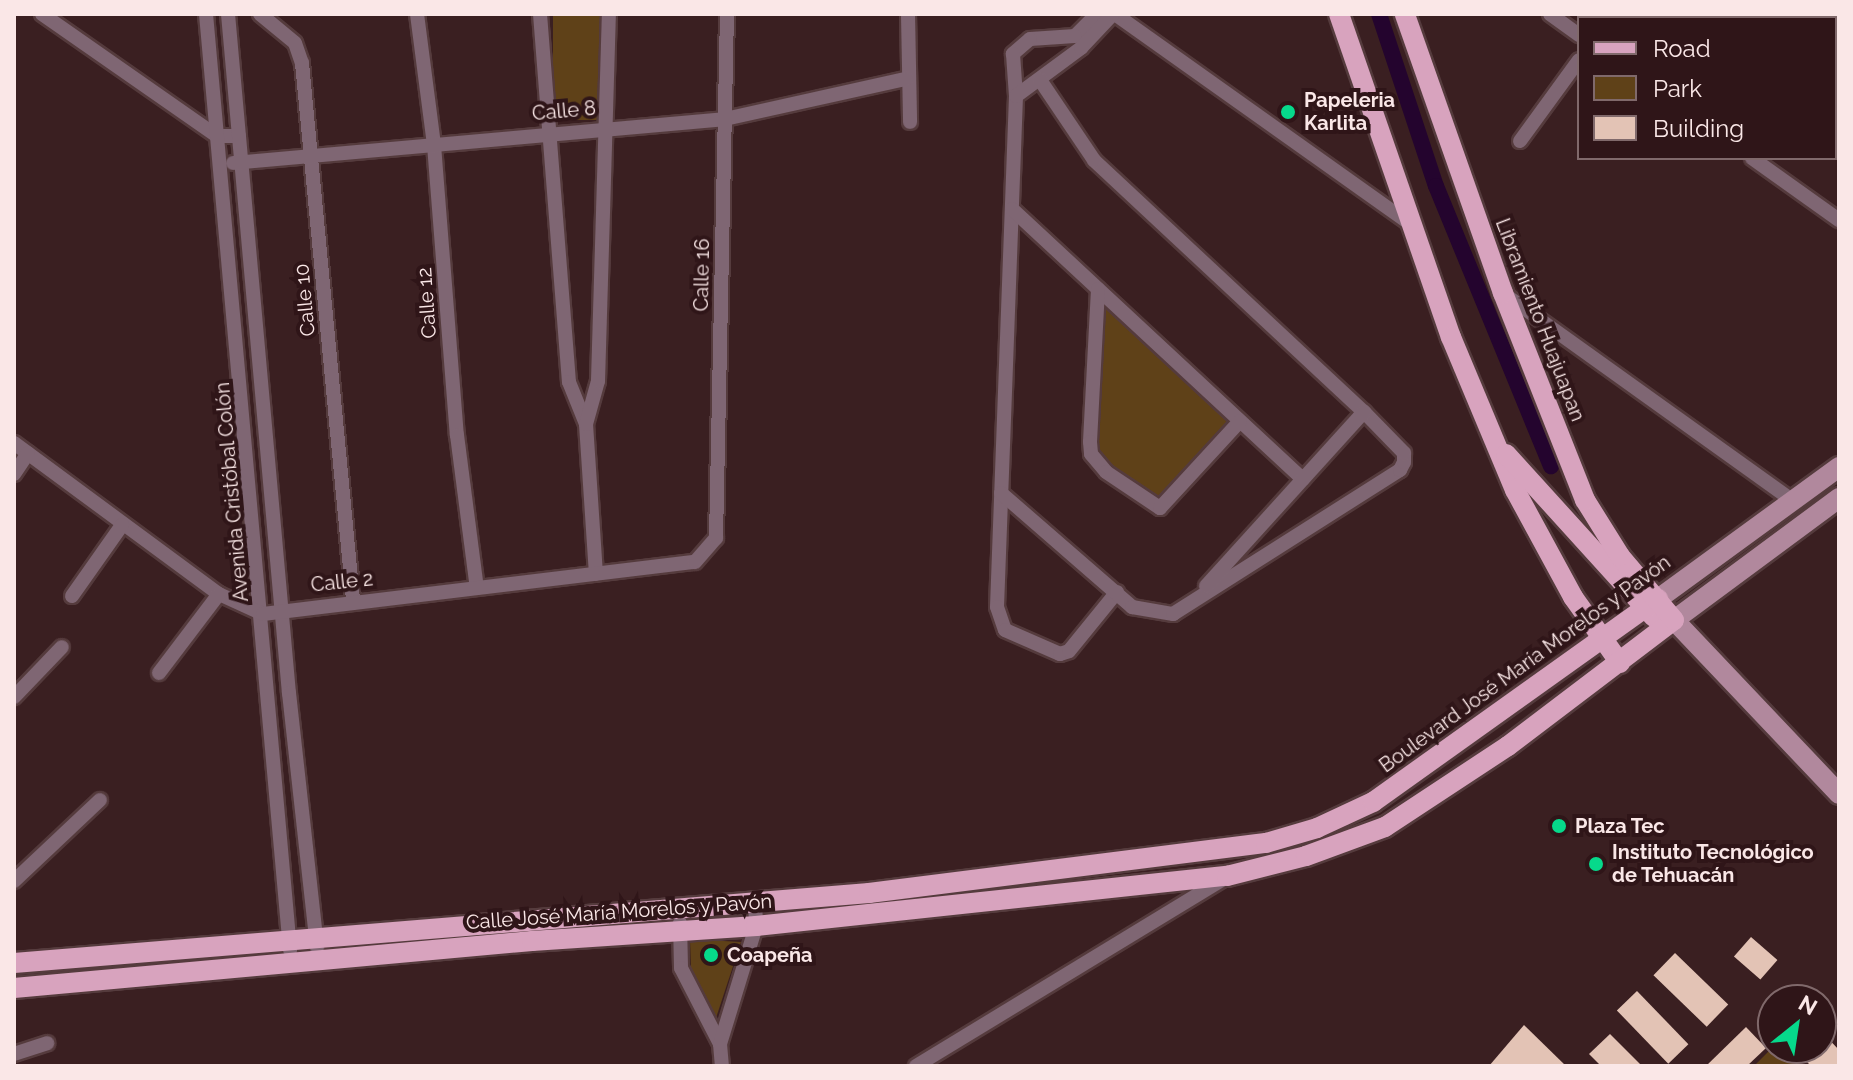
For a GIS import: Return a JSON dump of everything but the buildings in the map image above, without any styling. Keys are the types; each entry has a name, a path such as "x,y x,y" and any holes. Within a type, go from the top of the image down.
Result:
{"main road":[{"path":"1339,14 1451,337 1531,525 1600,640 1620,663"},
{"name":"Libramiento Huajuapan","path":"1405,14 1503,293 1585,500 1652,603"},
{"path":"1498,445 1669,624 1839,794"},
{"name":"Boulevard José María Morelos y Pavón","path":"1215,852 1317,828 1373,802 1839,467"},
{"path":"1227,876 1306,856 1385,827 1508,746 1839,498"},
{"path":"1561,513 1585,500"},
{"name":"Calle José María Morelos y Pavón","path":"14,963 289,943 680,906 755,903 1215,852"},
{"name":"Calle José María Morelos y Pavón","path":"14,988 292,966 680,929 756,926 1227,876"}],"street":[{"path":"42,14 217,136 239,136"},
{"name":"Avenida Cristóbal Colón","path":"206,14 263,614 292,966"},
{"name":"Avenida Cristóbal Colón","path":"228,14 281,609 319,963"},
{"name":"Calle 10","path":"260,14 295,43 311,155 353,600"},
{"name":"Calle 12","path":"417,14 434,145 457,435 477,588"},
{"path":"540,14 569,382 586,424 596,574"},
{"path":"586,424 598,381 609,14"},
{"name":"Calle 16","path":"716,538 727,14"},
{"path":"908,14 906,79 910,122"},
{"path":"1078,42 1097,14"},
{"path":"1016,96 1040,80 1078,42 1114,14 1411,224"},
{"path":"1550,14 1577,34"},
{"path":"1078,42 1030,39 1016,48 997,607 1005,630 1060,654 1069,651 1117,592"},
{"path":"1520,141 1577,63"},
{"name":"Calle 8","path":"221,164 550,132 725,119 906,79"},
{"path":"1001,493 1132,607 1156,615 1173,614 1400,470 1404,453 1094,160 1040,80"},
{"path":"1755,160 1839,220"},
{"path":"1012,209 1303,479"},
{"path":"1098,289 1090,442 1091,454 1106,472 1160,508 1240,421"},
{"path":"1503,293 1793,501"},
{"path":"242,382 261,379"},
{"path":"1192,602 1364,412"},
{"path":"14,443 219,594 263,614"},
{"path":"14,474 28,453"},
{"path":"72,596 122,525"},
{"name":"Calle 2","path":"263,614 353,600 682,567 695,562 716,538"},
{"path":"159,673 219,594"},
{"path":"14,697 62,647"},
{"path":"14,881 100,800"},
{"path":"916,1066 1227,876"},
{"path":"720,1044 756,926 755,903"},
{"path":"680,906 681,968 720,1044 722,1066"},
{"path":"14,1054 47,1043"}],"green space":[{"path":"553,14 601,14 601,120 553,120"},
{"path":"1102,303 1233,422 1157,503 1095,451"},
{"path":"690,939 741,942 716,1018 691,968"},
{"path":"1757,1063 1801,1066 1754,1066"}],"waterway":[{"path":"1379,14 1436,186 1551,466"}],"place":[{"name":"Papeleria Karlita","path":"1288,112"},
{"name":"Plaza Tec","path":"1559,826"},
{"name":"Instituto Tecnológico de Tehuacán","path":"1596,864"},
{"name":"Coapeña","path":"711,955"}]}
